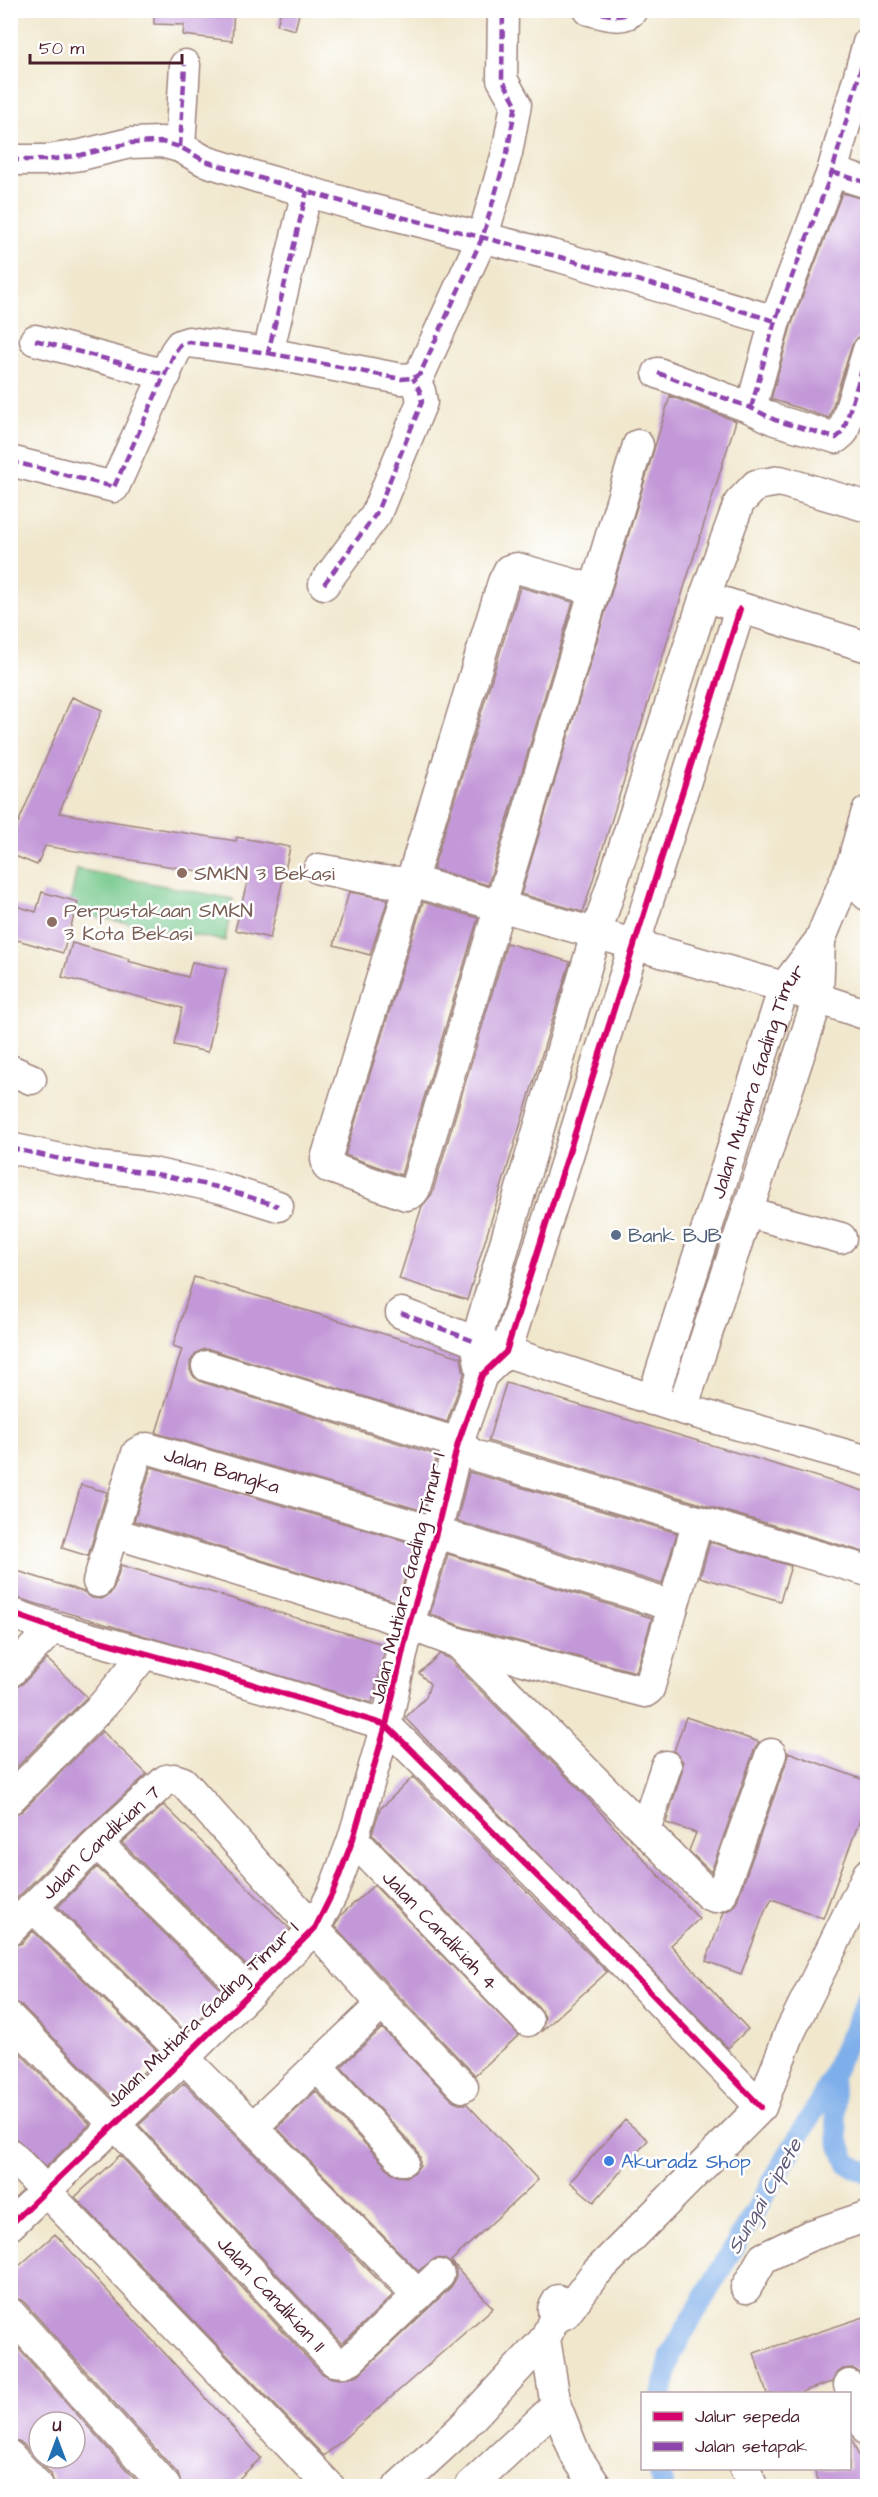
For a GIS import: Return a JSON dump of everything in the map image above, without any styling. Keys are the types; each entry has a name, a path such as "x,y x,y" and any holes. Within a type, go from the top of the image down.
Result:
{"main road":[{"name":"Jalan Mutiara Gading Timur","path":"867,813 857,851 867,894"}],"street":[{"path":"10,461 114,487 177,348 184,342 268,352 400,379 413,378 421,371 483,236 507,153 516,104 502,79 503,10"},
{"path":"589,10 623,16 628,15 632,10"},
{"path":"751,408 775,321 832,172 863,80 867,43"},
{"path":"180,147 185,65"},
{"path":"10,160 57,158 147,141 180,147 204,161 307,191 560,256 775,321"},
{"path":"832,172 867,183"},
{"path":"268,352 307,191"},
{"path":"35,340 166,375"},
{"path":"658,373 751,408 775,420 836,438 843,432 867,350"},
{"path":"324,584 376,514 422,402 420,391 413,378"},
{"path":"594,590 517,568 509,570 497,602 326,1159 328,1167 406,1195 415,1189 638,446"},
{"path":"476,1342 596,934 705,596 739,503 756,485 780,481 867,507"},
{"path":"705,596 740,609 867,647"},
{"path":"506,1352 632,945 740,609"},
{"name":"Jalan Mutiara Gading Timur","path":"652,1400 784,987 820,940 857,851"},
{"path":"319,868 388,882 412,881 784,987 867,1015"},
{"name":"Jalan Mutiara Gading Timur","path":"682,1409 818,998 820,940"},
{"path":"10,1148 97,1167 152,1173 221,1188 278,1206"},
{"path":"747,1212 841,1238"},
{"path":"401,1313 476,1342 652,1400 867,1461"},
{"name":"Jalan Mutiara Gading Timur I","path":"476,1342 482,1375"},
{"name":"Jalan Mutiara Gading Timur I","path":"10,2225 315,1928 333,1892 353,1839 386,1725 409,1624 436,1533 458,1443 482,1375 506,1352"},
{"path":"207,1366 458,1443 473,1455 867,1571"},
{"name":"Jalan Bangka","path":"98,1582 137,1453 147,1448 673,1606"},
{"path":"114,1533 409,1624 458,1643 645,1692 649,1689 698,1521"},
{"path":"10,1613 53,1628 386,1725 759,2097"},
{"path":"10,1672 53,1628"},
{"path":"458,1643 709,1895 715,1897 721,1895 771,1754"},
{"path":"10,1799 104,1704 145,1653"},
{"path":"645,1830 666,1766"},
{"name":"Jalan Candikian 7","path":"10,1930 97,1843 166,1780 174,1779 183,1782 315,1928"},
{"name":"Jalan Candikiah 4","path":"353,1839 528,2021"},
{"path":"97,1843 250,1993"},
{"path":"399,2487 462,2428 566,2313 594,2275 759,2097 867,1874"},
{"path":"33,1907 174,2044 184,2058 253,2127 382,2004"},
{"path":"315,1928 382,2004 463,2087"},
{"path":"10,2018 114,2124"},
{"path":"317,2066 403,2160"},
{"name":"Jalan Candikian 11","path":"114,2124 334,2361 344,2362 351,2359 429,2285 253,2127"},
{"path":"10,2154 329,2487"},
{"path":"746,2288 763,2258 809,2236 867,2216"},
{"path":"10,2313 165,2487"},
{"path":"550,2329 556,2406 576,2456 596,2487"},
{"path":"851,2393 867,2431"},
{"path":"470,2487 556,2406"},
{"path":"10,2456 38,2487"},
{"path":"745,2470 752,2487"}],"green space":[{"path":"77,869 233,899 225,941 68,912"}],"building":[{"path":"154,10 234,10 232,41 183,35 184,25 154,24"},
{"path":"281,10 300,10 295,30 277,25"},
{"path":"842,193 867,200 867,313 860,335 852,345 829,418 771,399 791,326"},
{"path":"670,396 736,421 583,912 521,894"},
{"path":"520,587 573,602 488,885 433,869"},
{"path":"72,697 102,710 59,813 236,841 237,837 290,847 270,938 235,930 248,879 45,846 37,865 10,854 10,842"},
{"name":"Perpustakaan SMKN 3 Kota Bekasi","path":"42,892 78,902 63,953 10,938 10,904 36,912"},
{"path":"349,892 388,899 370,955 334,945"},
{"path":"423,902 478,918 401,1175 345,1155"},
{"path":"72,943 188,977 192,962 226,969 208,1052 174,1045 182,1008 62,977"},
{"path":"507,943 570,962 467,1300 399,1279 422,1206 432,1194"},
{"path":"194,1277 461,1357 464,1374 447,1422 212,1350 204,1349 196,1353 190,1362 190,1370 194,1377 202,1382 437,1455 424,1511 156,1433 182,1349 173,1346"},
{"path":"506,1383 867,1492 867,1553 488,1441"},
{"path":"151,1467 415,1544 398,1602 134,1521"},
{"path":"469,1472 677,1533 662,1584 457,1521"},
{"path":"81,1485 107,1492 88,1556 62,1548"},
{"path":"710,1542 791,1566 780,1601 700,1577"},
{"path":"448,1554 652,1618 636,1672 463,1627 430,1614"},
{"path":"121,1565 386,1645 372,1703 10,1596 10,1583 14,1570 84,1592 92,1598 102,1599 114,1588"},
{"path":"440,1654 448,1658 580,1790 699,1919 671,1945 748,2029 728,2048 405,1718 426,1697 430,1684 419,1673"},
{"path":"47,1659 87,1697 10,1774 10,1689 22,1684"},
{"path":"686,1717 759,1742 711,1872 689,1851 696,1833 666,1823 682,1771 683,1762 674,1751"},
{"path":"102,1731 147,1774 10,1905 10,1816 22,1811"},
{"path":"788,1752 867,1781 867,1801 823,1918 772,1899 765,1911 741,1974 706,1961 724,1912 733,1908 737,1901"},
{"path":"413,1777 607,1972 542,2031 545,2017 540,2009 372,1834 380,1809"},
{"path":"164,1805 290,1929 250,1969 122,1843"},
{"path":"97,1867 225,1993 186,2032 58,1907"},
{"path":"374,1885 519,2035 475,2075 335,1926 341,1915"},
{"path":"33,1931 161,2055 115,2100 22,2006 10,2001 10,1947 22,1943"},
{"path":"382,2028 451,2099 459,2104 467,2104 538,2180 451,2261 493,2308 324,2456 75,2197 120,2155 321,2373 342,2379 358,2375 451,2287 456,2279 456,2270 444,2259 436,2258 418,2271 277,2128 316,2091 391,2172 397,2176 406,2177 415,2172 420,2165 420,2157 416,2149 341,2067"},
{"path":"10,2043 90,2124 46,2167 10,2133"},
{"path":"184,2083 393,2295 342,2344 139,2125"},
{"name":"Akuradz Shop","path":"625,2120 648,2140 594,2202 570,2182"},
{"path":"55,2234 261,2458 230,2487 182,2487 178,2474 23,2301 10,2296 10,2274"},
{"path":"867,2316 867,2370 861,2373 852,2368 843,2369 836,2374 832,2382 802,2392 766,2392 754,2353"},
{"path":"10,2339 73,2410 27,2410 27,2448 23,2444 10,2439"},
{"path":"87,2425 142,2487 55,2487 47,2470 87,2470"},
{"path":"851,2438 867,2476 867,2487 821,2487 814,2470 851,2470"}],"waterway":[{"name":"Sungai Cipete","path":"662,2392 671,2354 822,2097 868,1997"},
{"path":"832,2075 838,2139 847,2163 868,2174"},
{"name":"Sungai Cipete","path":"659,2470 663,2486"}],"marked path":[{"path":"268,353 401,379 413,378 420,374 483,236 507,153 516,104 502,79 503,10"},
{"path":"589,10 618,16 632,10"},
{"path":"751,408 775,321 832,172 868,43"},
{"path":"180,147 185,65"},
{"path":"10,160 47,160 81,155 130,143 162,142 180,147 205,161 260,178 354,205 560,257 775,321"},
{"path":"832,172 868,183"},
{"path":"10,461 114,487 180,345 189,342 268,353 307,191"},
{"path":"35,340 166,375"},
{"path":"658,373 751,408 775,420 836,438 843,432 868,350"},
{"path":"324,584 376,514 422,402 420,391 413,378"},
{"path":"10,1148 97,1167 152,1173 221,1188 278,1206"},
{"path":"401,1313 476,1342"}],"cycle path":[{"path":"10,2225 315,1928 333,1892 353,1839 386,1725 409,1624 436,1533 458,1443 482,1375 506,1352 740,609"},
{"path":"10,1613 53,1628 209,1671 386,1725 574,1913 761,2107"}],"place":[{"name":"SMKN 3 Bekasi","path":"182,873"},
{"name":"Perpustakaan SMKN 3 Kota Bekasi","path":"52,922"},
{"name":"Bank BJB","path":"616,1235"},
{"name":"Akuradz Shop","path":"609,2161"}]}
